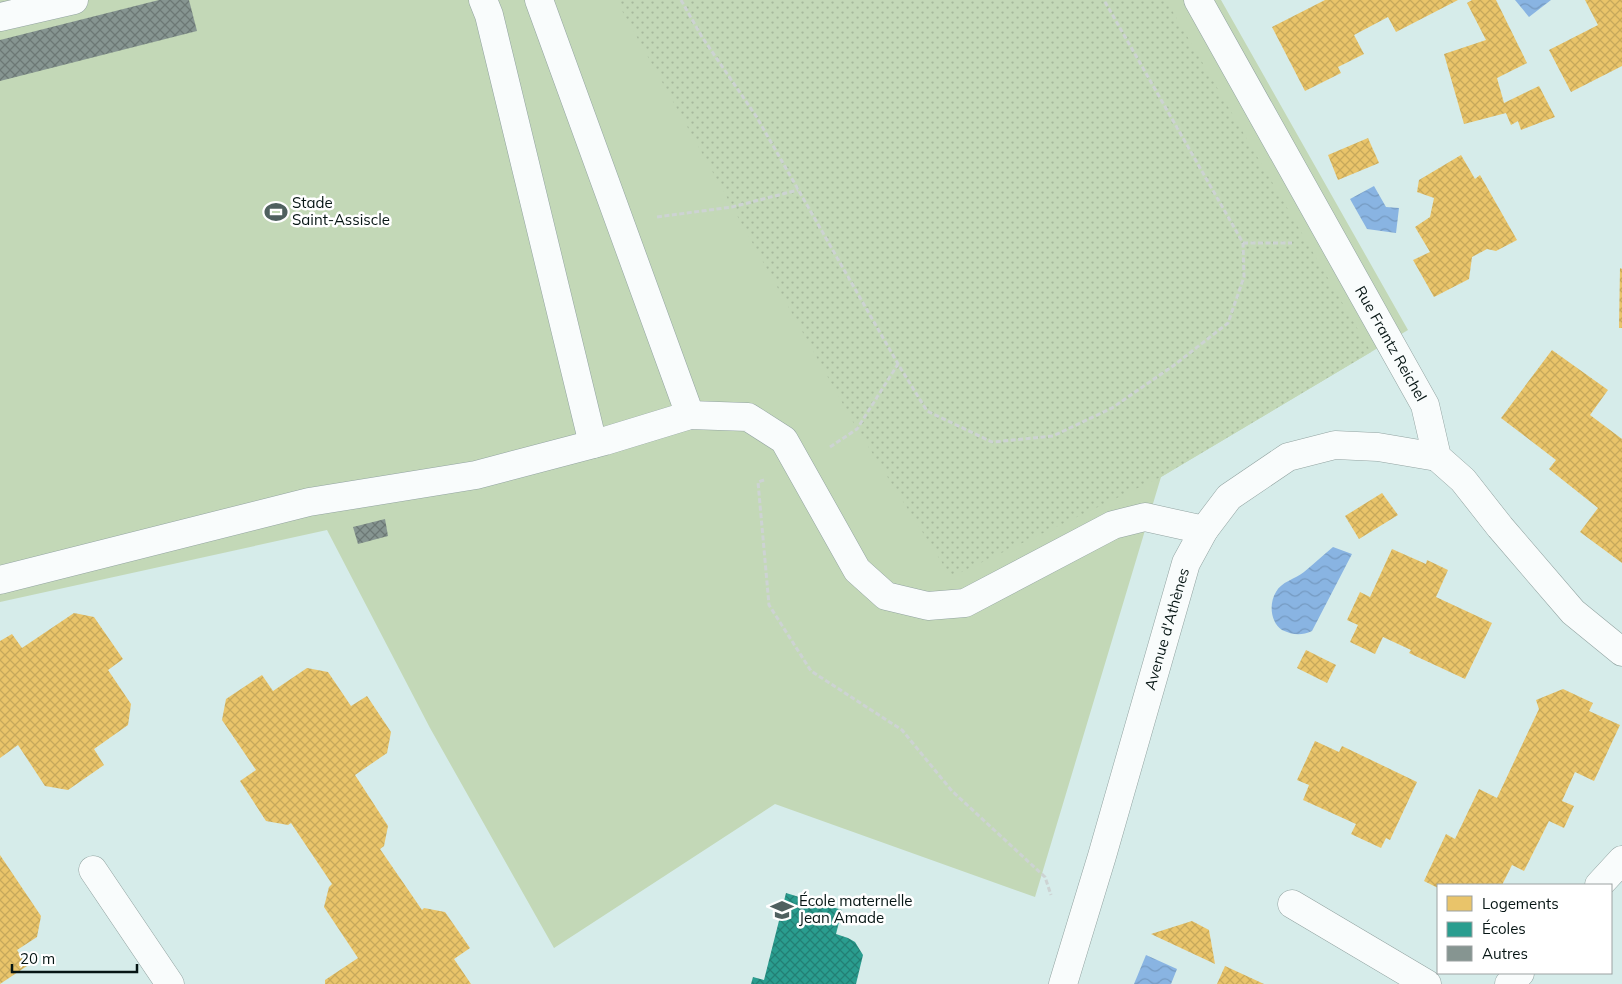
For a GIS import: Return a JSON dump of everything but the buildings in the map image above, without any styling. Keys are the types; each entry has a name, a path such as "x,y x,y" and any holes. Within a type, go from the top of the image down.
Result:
{"street":[{"path":"0,17 74,0"},
{"path":"483,0 489,15 593,444"},
{"path":"539,0 690,415"},
{"name":"Rue Frantz Reichel","path":"1198,0 1425,405 1437,457"},
{"path":"0,580 309,502 476,475 593,444 690,415 748,417 784,440 857,570 886,596 928,606 965,603 1113,525 1145,517 1204,530"},
{"name":"Avenue d'Athènes","path":"1063,984 1102,856 1186,563 1204,530 1229,497 1288,457 1335,445 1378,447 1437,457"},
{"path":"1437,457 1463,480 1500,527 1573,612 1622,652"},
{"path":"1600,884 1622,860"},
{"path":"93,870 169,984"},
{"path":"1292,904 1427,984"},
{"path":"1509,984 1519,974"}],"path":[{"path":"681,0 702,37 756,116 898,364 927,411 992,442 1053,436 1112,408 1173,366 1228,323 1244,277 1243,243 1104,0"},
{"path":"620,222 732,207 798,190"},
{"path":"1243,243 1307,243 1333,240"},
{"path":"898,364 857,429 799,467 758,482 769,605 811,671 902,730 952,792 1045,877 1051,895"}],"green space":[{"path":"0,0 1221,0 1408,330 1161,477 1035,897 775,804 554,948 430,728 327,530 0,602"},
{"path":"616,0 1166,0 1371,352 1161,477 951,577 857,429"}],"water":[{"path":"1515,0 1551,0 1529,17"},
{"path":"1374,186 1386,207 1399,208 1396,233 1367,229 1350,199"},
{"path":"1333,547 1352,554 1312,631 1297,634 1282,630 1275,622 1272,612 1272,601 1276,592 1285,583 1304,572"},
{"path":"1146,955 1177,969 1171,984 1134,984"}],"place":[{"name":"Stade Saint-Assiscle","path":"276,212"},
{"name":"École maternelle Jean Amade","path":"782,910"}]}
